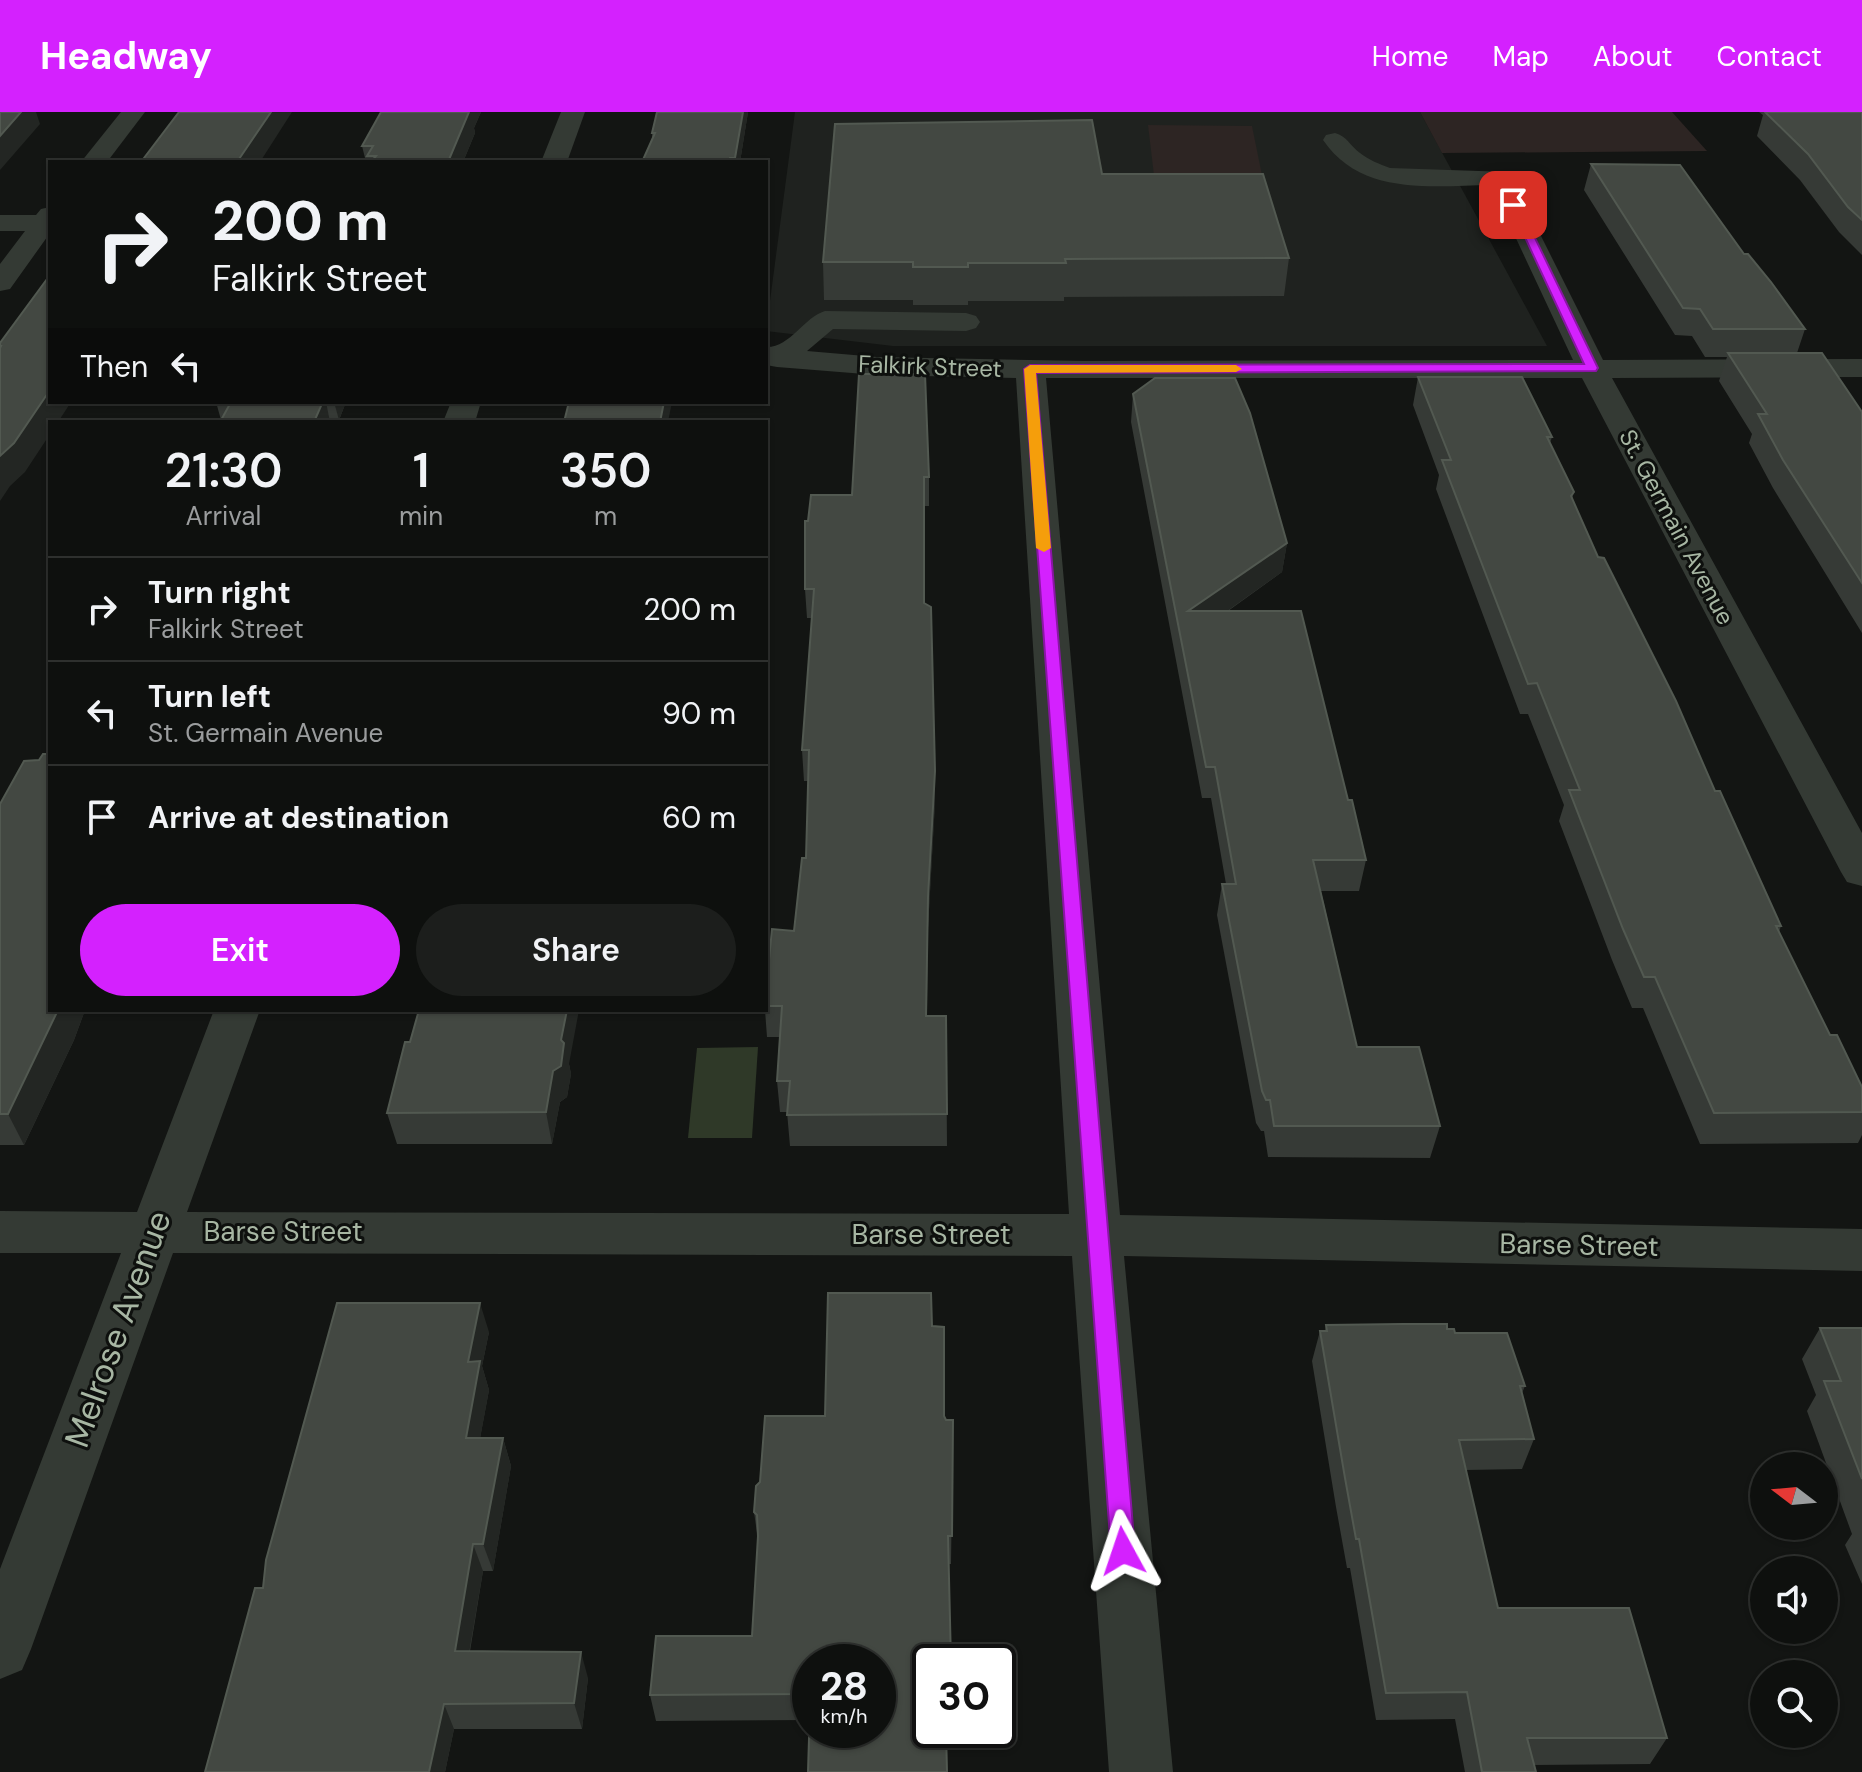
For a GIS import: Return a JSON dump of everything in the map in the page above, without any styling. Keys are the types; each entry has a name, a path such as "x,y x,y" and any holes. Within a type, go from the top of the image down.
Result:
{"street":[{"path":"96,160 133,112"},
{"path":"555,160 573,112"},
{"name":"St. Germain Avenue","path":"1335,140 1344,156 1368,170 1397,176 1500,177 1592,368 1862,872"},
{"path":"0,223 48,221"},
{"path":"0,283 48,221"},
{"path":"772,357 812,334 825,320 966,322"},
{"name":"Falkirk Street","path":"772,357 877,366 1030,369 1862,368"},
{"path":"1030,369 1096,1235 1141,1772"},
{"name":"Melrose Avenue","path":"0,1649 236,1012"},
{"name":"Barse Street","path":"0,1232 1096,1235 1862,1250"}],"shaded area":[{"path":"795,112 1420,112 1547,346 893,346 768,331"},
{"path":"1420,112 1672,112 1707,151 1442,153"},
{"path":"1148,125 1252,126 1264,185 1155,184"},
{"path":"758,1047 752,1138 688,1138 697,1048"}],"building":[{"path":"0,112 21,112 0,136"},
{"path":"179,112 271,112 238,160 143,160"},
{"path":"381,112 469,112 449,160 373,160 376,156 367,156 373,146 362,146"},
{"path":"657,112 743,112 735,158 730,160 643,160 655,133 652,133"},
{"path":"1765,112 1862,112 1862,220 1848,207 1808,154"},
{"path":"1092,120 1102,174 1263,174 1289,258 1065,259 1066,263 968,263 968,267 913,267 913,262 823,262 835,124"},
{"path":"1591,164 1680,165 1744,254 1748,254 1771,282 1805,329 1713,329 1700,309 1683,308"},
{"path":"48,278 48,393 14,443 0,456 1,346 0,343"},
{"path":"1728,353 1822,353 1862,412 1862,583 1783,460 1758,414 1767,414"},
{"path":"859,374 925,374 929,477 924,477 924,603 931,607 935,771 926,1016 946,1016 947,1114 787,1115 790,1081 777,1081 782,1006 768,1006 772,929 794,931 802,858 806,858 809,750 802,750 814,589 805,589 805,521 808,521 811,495 852,495"},
{"path":"1418,377 1522,377 1552,437 1547,437 1574,492 1571,496 1598,557 1604,558 1676,701 1715,791 1720,791 1781,926 1776,926 1830,1035 1837,1035 1862,1087 1862,1112 1714,1113 1655,977 1644,977 1623,929 1569,790 1580,790 1537,683 1528,684 1442,460 1451,460"},
{"path":"1155,378 1235,378 1250,413 1287,543 1188,611 1301,611 1366,860 1313,860 1357,1047 1419,1047 1440,1126 1274,1126 1270,1100 1266,1100 1262,1091 1222,884 1236,884 1215,767 1206,767 1133,394"},
{"path":"230,404 321,404 315,420 221,420"},
{"path":"568,404 664,404 660,420 564,420"},
{"path":"43,754 48,754 48,1012 57,1012 8,1114 0,1114 0,804 24,761 39,760"},
{"path":"418,1012 567,1012 561,1040 564,1043 561,1066 553,1071 546,1112 387,1113 405,1042 410,1042"},
{"path":"828,1293 931,1293 932,1326 944,1327 944,1416 946,1420 953,1420 952,1536 948,1536 951,1644 912,1644 912,1748 946,1748 947,1772 808,1772 809,1748 896,1748 896,1644 792,1644 792,1694 650,1695 656,1636 752,1636 758,1536 757,1515 754,1512 756,1486 760,1482 765,1416 825,1416"},
{"path":"337,1303 480,1303 468,1362 480,1361 466,1438 503,1438 483,1544 473,1544 455,1651 581,1652 574,1703 444,1704 429,1772 205,1772 255,1588 263,1588 266,1560"},
{"path":"1447,1324 1447,1329 1454,1329 1455,1333 1507,1333 1525,1386 1520,1386 1534,1439 1459,1440 1498,1608 1629,1608 1667,1738 1527,1738 1536,1772 1482,1772 1467,1692 1386,1693 1320,1331 1327,1331 1326,1325"},
{"path":"1820,1328 1862,1328 1862,1479 1824,1381 1841,1381"}],"slow traffic":[{"path":"1044,548 1030,369 1236,369"}],"route":[{"path":"1123,1551 1030,369 1592,368 1513,205"}]}
